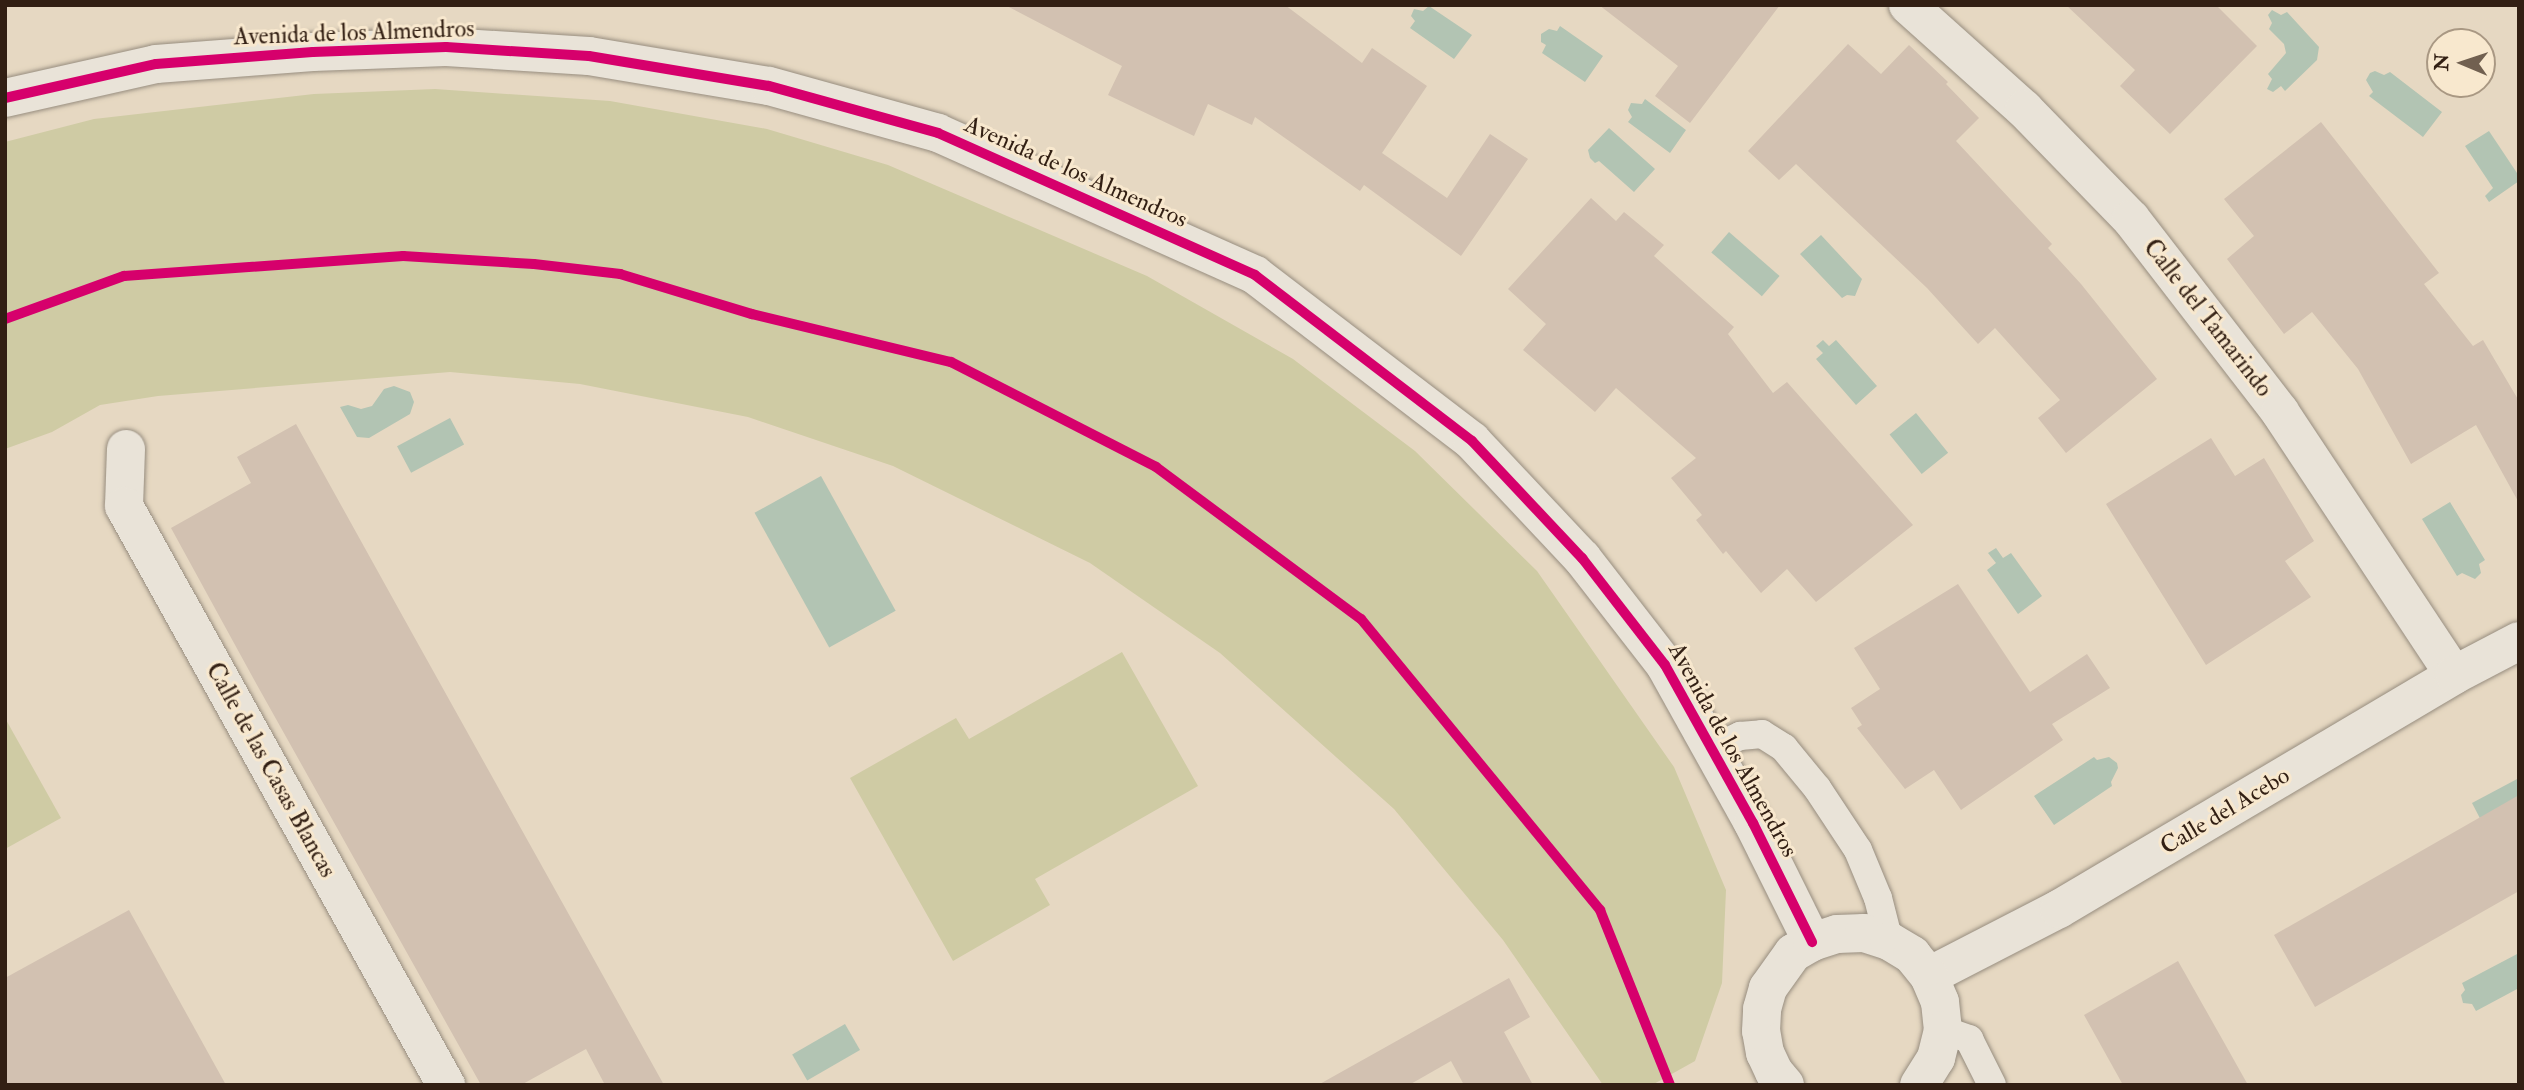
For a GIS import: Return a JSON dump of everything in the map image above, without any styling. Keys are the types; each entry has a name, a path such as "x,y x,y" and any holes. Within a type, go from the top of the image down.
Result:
{"street":[{"name":"Calle del Tamarindo","path":"1908,5 2024,109 2131,219 2280,412 2454,675"},
{"name":"Avenida de los Almendros","path":"5,98 156,64 313,52 446,47 589,56 769,86 938,133 1255,275 1472,441 1591,569 1665,665 1712,749 1812,942"},
{"name":"Calle de las Casas Blancas","path":"125,449 124,506 446,1085"},
{"name":"Calle del Acebo","path":"1929,976 2059,909 2454,675 2519,641"},
{"path":"1771,1081 1761,1031 1762,1009 1768,988 1793,953 1812,942 1838,933 1864,933 1889,941 1912,955 1929,976 1940,1002 1943,1030 1936,1058 1919,1085"}],"lane":[{"path":"1712,749 1740,736 1762,734 1784,748 1817,788 1858,850 1878,898 1889,941"},
{"path":"1943,1030 1969,1039 1992,1085"}],"shaded area":[{"path":"1429,6 1472,35 1454,59 1410,28 1415,21 1411,16 1414,9 1423,11"},
{"path":"2272,10 2281,15 2287,12 2319,47 2317,60 2285,91 2281,86 2273,92 2267,89 2272,79 2268,74 2286,53 2284,44 2269,29 2272,23 2268,15"},
{"path":"1560,26 1603,56 1585,82 1542,53 1546,45 1541,42 1541,34 1549,29 1557,31"},
{"path":"2375,71 2384,75 2390,72 2442,112 2423,137 2369,96 2373,92 2366,80 2370,73"},
{"path":"435,89 610,101 767,129 888,165 1147,276 1293,359 1415,451 1537,571 1674,767 1726,890 1722,983 1695,1061 1652,1085 1603,1085 1503,940 1394,809 1220,653 1090,563 893,466 748,417 580,384 450,372 158,396 100,405 52,432 5,449 5,142 94,119 314,94"},
{"path":"1645,99 1686,130 1670,153 1628,122 1632,117 1628,110 1631,103 1642,104"},
{"path":"1609,128 1655,169 1634,192 1599,161 1595,163 1590,158 1588,150"},
{"path":"2489,131 2519,176 2519,181 2489,202 2485,196 2493,188 2465,146"},
{"path":"1729,232 1780,276 1762,296 1711,252"},
{"path":"1821,235 1862,279 1855,296 1847,295 1842,298 1800,254"},
{"path":"1823,340 1829,346 1836,340 1877,386 1856,405 1816,359 1823,353 1816,346"},
{"path":"394,386 410,392 414,402 410,414 369,438 357,437 340,407 348,405 361,409 372,406 384,389"},
{"path":"1916,413 1948,453 1922,474 1890,434"},
{"path":"450,418 464,444 411,473 397,446"},
{"path":"821,476 896,611 829,648 755,513"},
{"path":"2450,502 2485,560 2479,564 2481,573 2475,579 2462,573 2457,576 2422,519"},
{"path":"1996,548 2003,558 2011,553 2042,596 2018,614 1987,570 1996,563 1988,553"},
{"path":"1122,652 1198,786 1035,879 1050,905 953,961 850,778 956,718 969,739"},
{"path":"5,718 61,818 5,849"},
{"path":"2094,757 2097,760 2109,757 2117,763 2112,786 2054,825 2034,796"},
{"path":"2519,778 2519,810 2485,828 2472,803"},
{"path":"2519,953 2519,988 2476,1011 2472,1004 2463,1003 2461,995 2465,990 2462,983"},
{"path":"845,1024 860,1050 807,1080 792,1054"}],"building":[{"path":"1005,5 1285,5 1362,63 1372,48 1427,86 1382,153 1447,198 1490,134 1528,159 1461,256 1364,185 1360,191 1255,117 1252,125 1208,104 1194,136 1108,95 1122,66"},
{"path":"1599,5 1780,5 1690,123 1655,96 1678,66"},
{"path":"2066,5 2216,5 2257,46 2170,134 2120,86 2135,70"},
{"path":"1848,44 1881,74 1909,45 1948,82 1946,84 1979,118 1956,141 2052,244 2048,248 2081,284 2157,379 2066,453 2038,418 2060,400 1995,328 1978,344 1927,288 1796,164 1779,180 1748,151"},
{"path":"2321,122 2439,273 2424,284 2473,346 2483,340 2519,401 2519,503 2476,425 2411,464 2358,369 2312,312 2284,334 2227,259 2254,236 2224,199"},
{"path":"1591,198 1616,221 1624,212 1664,245 1654,256 1734,327 1728,334 1773,393 1787,382 1913,525 1816,602 1787,569 1761,593 1726,551 1723,554 1696,520 1702,515 1671,478 1696,458 1616,388 1595,412 1523,350 1546,324 1508,289"},
{"path":"296,424 664,1085 605,1085 586,1049 521,1085 481,1085 257,685 171,528 251,483 237,457"},
{"path":"2211,438 2235,476 2264,458 2314,541 2285,561 2311,597 2206,665 2106,504"},
{"path":"1958,584 2030,692 2087,654 2110,688 2052,724 2063,740 1961,810 1934,770 1905,789 1857,728 1862,725 1851,708 1880,689 1854,648"},
{"path":"2519,795 2519,891 2315,1007 2274,935"},
{"path":"129,910 226,1085 5,1085 5,978"},
{"path":"2178,961 2248,1085 2123,1085 2084,1015"},
{"path":"1509,978 1530,1017 1504,1032 1533,1085 1464,1085 1451,1061 1409,1085 1318,1085"}],"cycle path":[{"path":"5,98 156,64 313,52 446,47 589,56 769,86 938,133 1255,275 1472,441 1582,558 1665,665 1753,823 1812,942"},
{"path":"5,319 124,276 403,256 534,264 620,274 752,314 951,362 1156,467 1361,619 1600,910 1670,1085"}]}
